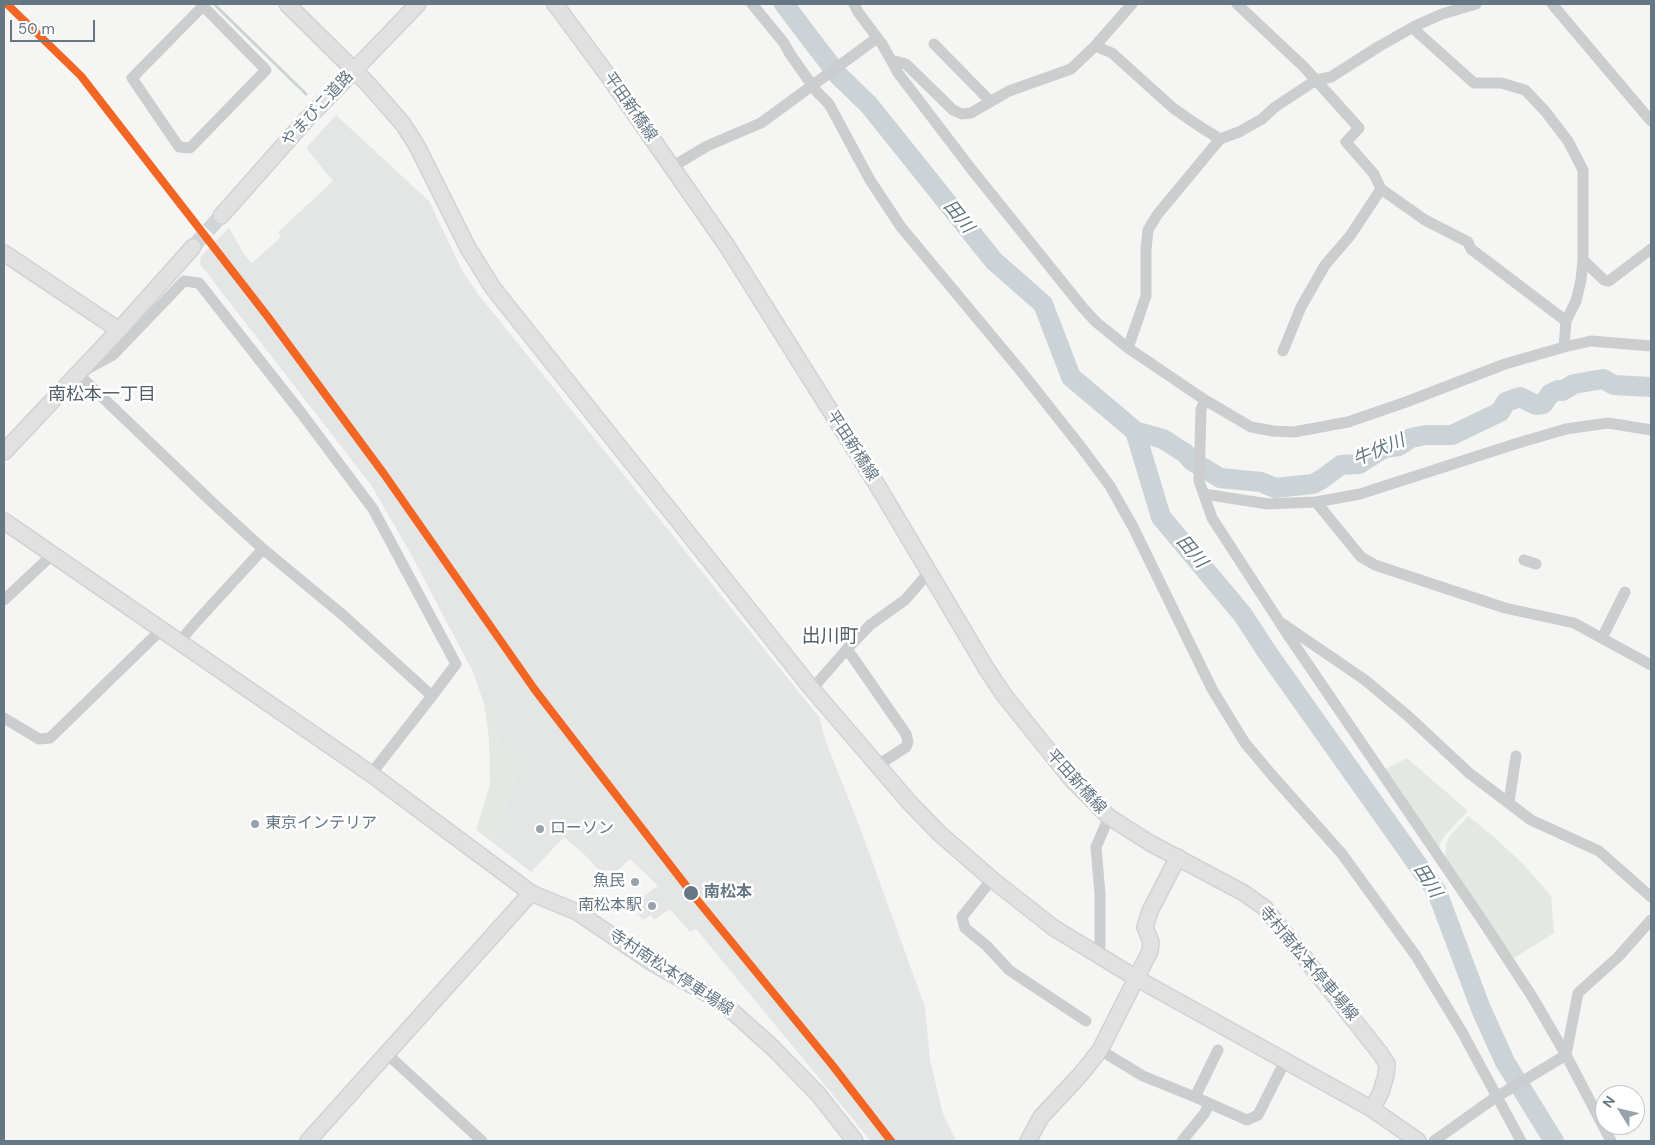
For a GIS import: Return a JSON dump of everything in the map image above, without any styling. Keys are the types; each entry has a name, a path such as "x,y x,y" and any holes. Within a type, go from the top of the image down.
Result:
{"street":[{"path":"287,4 387,104 417,146 468,248 493,288 812,689 909,802 940,834 992,879 1054,928 1136,978 1372,1109 1418,1141"},
{"name":"やまびこ道路","path":"221,216 306,120 418,4"},
{"name":"平田新橋線","path":"555,4 727,246 882,493 1004,695 1072,780 1109,818 1150,843 1178,857"},
{"path":"752,4 784,43 790,54 829,104 870,180 901,227 1020,370 1110,486 1134,527 1212,689 1240,735 1271,774 1342,854 1421,964 1499,1096 1521,1141"},
{"path":"848,4 856,8 874,40 891,60 898,73 972,170 1096,322 1128,348 1204,402 1251,427 1294,432 1348,422 1505,364 1591,341 1651,346"},
{"path":"891,60 906,64 953,110 962,114 971,113 1009,91 1071,69 1095,46 1132,4"},
{"path":"1237,4 1304,67 1359,128 1346,142 1374,174 1381,189 1425,220 1468,242 1471,249 1566,321"},
{"path":"1442,14 1457,4"},
{"path":"1128,348 1146,296 1148,230 1157,215 1220,139 1239,132 1262,119 1275,107 1316,80 1331,77 1415,26 1442,14 1476,4"},
{"path":"1552,4 1651,121"},
{"path":"204,5 266,70 190,148 179,147 132,78 204,5"},
{"path":"1415,26 1416,31 1474,83 1501,83 1525,90 1545,111 1568,141 1583,170 1581,280 1576,301 1566,321 1564,347"},
{"path":"672,167 707,146 761,123 874,40"},
{"path":"934,44 990,101"},
{"path":"1095,46 1112,54 1173,108 1220,139"},
{"path":"1283,351 1301,307 1325,265 1350,236 1381,189"},
{"path":"4,452 119,330 193,247"},
{"path":"1582,260 1604,280 1609,281 1651,250"},
{"path":"4,253 119,330"},
{"path":"78,374 113,355 184,281 199,283 374,509 456,664 371,774"},
{"path":"78,374 215,506 344,616 432,696"},
{"path":"1204,402 1201,409 1199,481 1212,518 1279,621 1496,940 1533,998 1611,1141"},
{"path":"1204,494 1268,504 1316,502 1360,494 1566,429 1608,423 1651,430"},
{"path":"1316,502 1361,557 1375,565 1505,608 1574,623 1651,665"},
{"name":"寺村南松本停車場線","path":"4,521 371,774 531,893 577,912 654,964 711,996 733,1012 773,1048 818,1094 856,1141"},
{"path":"179,642 264,549"},
{"path":"4,600 52,555"},
{"path":"1524,560 1536,564"},
{"path":"812,689 870,625 905,600 930,571"},
{"path":"1602,638 1625,592"},
{"path":"1279,621 1365,680 1408,716 1469,774 1531,820 1599,851 1651,897"},
{"path":"4,718 39,739 50,738 161,630"},
{"path":"847,649 906,734 908,742 906,746 878,766"},
{"path":"1509,802 1516,756"},
{"path":"1100,946 1100,894 1096,847 1109,818"},
{"path":"1028,1141 1041,1117 1081,1074 1100,1050 1150,951 1151,942 1145,927 1150,911 1178,857"},
{"name":"寺村南松本停車場線","path":"1178,857 1244,893 1265,908 1380,1053 1386,1064 1386,1075 1372,1109"},
{"path":"992,879 962,917 965,928 987,946 1009,970 1086,1021"},
{"path":"308,1141 531,893"},
{"path":"1434,1141 1499,1096 1565,1056 1578,993 1618,957 1651,920"},
{"path":"1100,1050 1143,1076 1247,1120 1258,1115 1285,1062"},
{"path":"1195,1097 1218,1050"},
{"path":"388,1054 474,1139"},
{"path":"1182,1141 1204,1114 1209,1104"}],"shaded area":[{"path":"336,115 430,202 462,270 478,294 819,717 826,742 859,825 925,1007 930,1060 943,1114 956,1141 871,1141 696,929 690,932 670,909 654,920 651,915 643,920 631,905 658,886 630,859 613,875 608,869 602,874 587,857 564,837 531,872 492,842 518,771 515,757 501,750 494,714 484,704 473,672 412,556 371,485 200,264 201,256 229,228 244,254 252,263 281,237 278,232 333,181 306,148"},
{"path":"484,704 494,714 501,750 515,757 518,771 492,842 476,830 490,785 489,738"},
{"path":"1407,758 1468,811 1446,834 1439,848 1385,769"},
{"path":"1468,816 1524,865 1551,896 1554,933 1512,959 1445,860 1446,845 1449,837"}],"waterway":[{"name":"田川","path":"784,4 838,75 869,105 994,261 1043,304 1071,377 1135,431 1161,517 1243,615 1267,652 1437,892 1481,1009 1505,1062 1554,1141"},
{"path":"215,5 306,94"},
{"name":"牛伏川","path":"1135,431 1163,439 1185,453 1192,461 1220,478 1261,482 1275,488 1313,484 1341,465 1359,464 1384,448 1399,446 1411,438 1426,435 1452,435 1500,412 1506,402 1520,397 1536,405 1543,404 1550,394 1558,390 1562,391 1574,384 1603,379 1614,385 1651,387"}],"tunnel":[{"path":"193,247 221,216"}],"transit line":[{"path":"7,4 81,76 268,317 384,474 535,690 694,896 833,1066 891,1141"}],"place":[{"name":"東京インテリア","path":"255,824"},
{"name":"ローソン","path":"540,829"},
{"name":"魚民","path":"635,882"},
{"name":"南松本","path":"691,893"},
{"name":"南松本駅","path":"652,906"}],"district":[{"name":"南松本一丁目","path":"102,395"},
{"name":"出川町","path":"830,637"}]}
